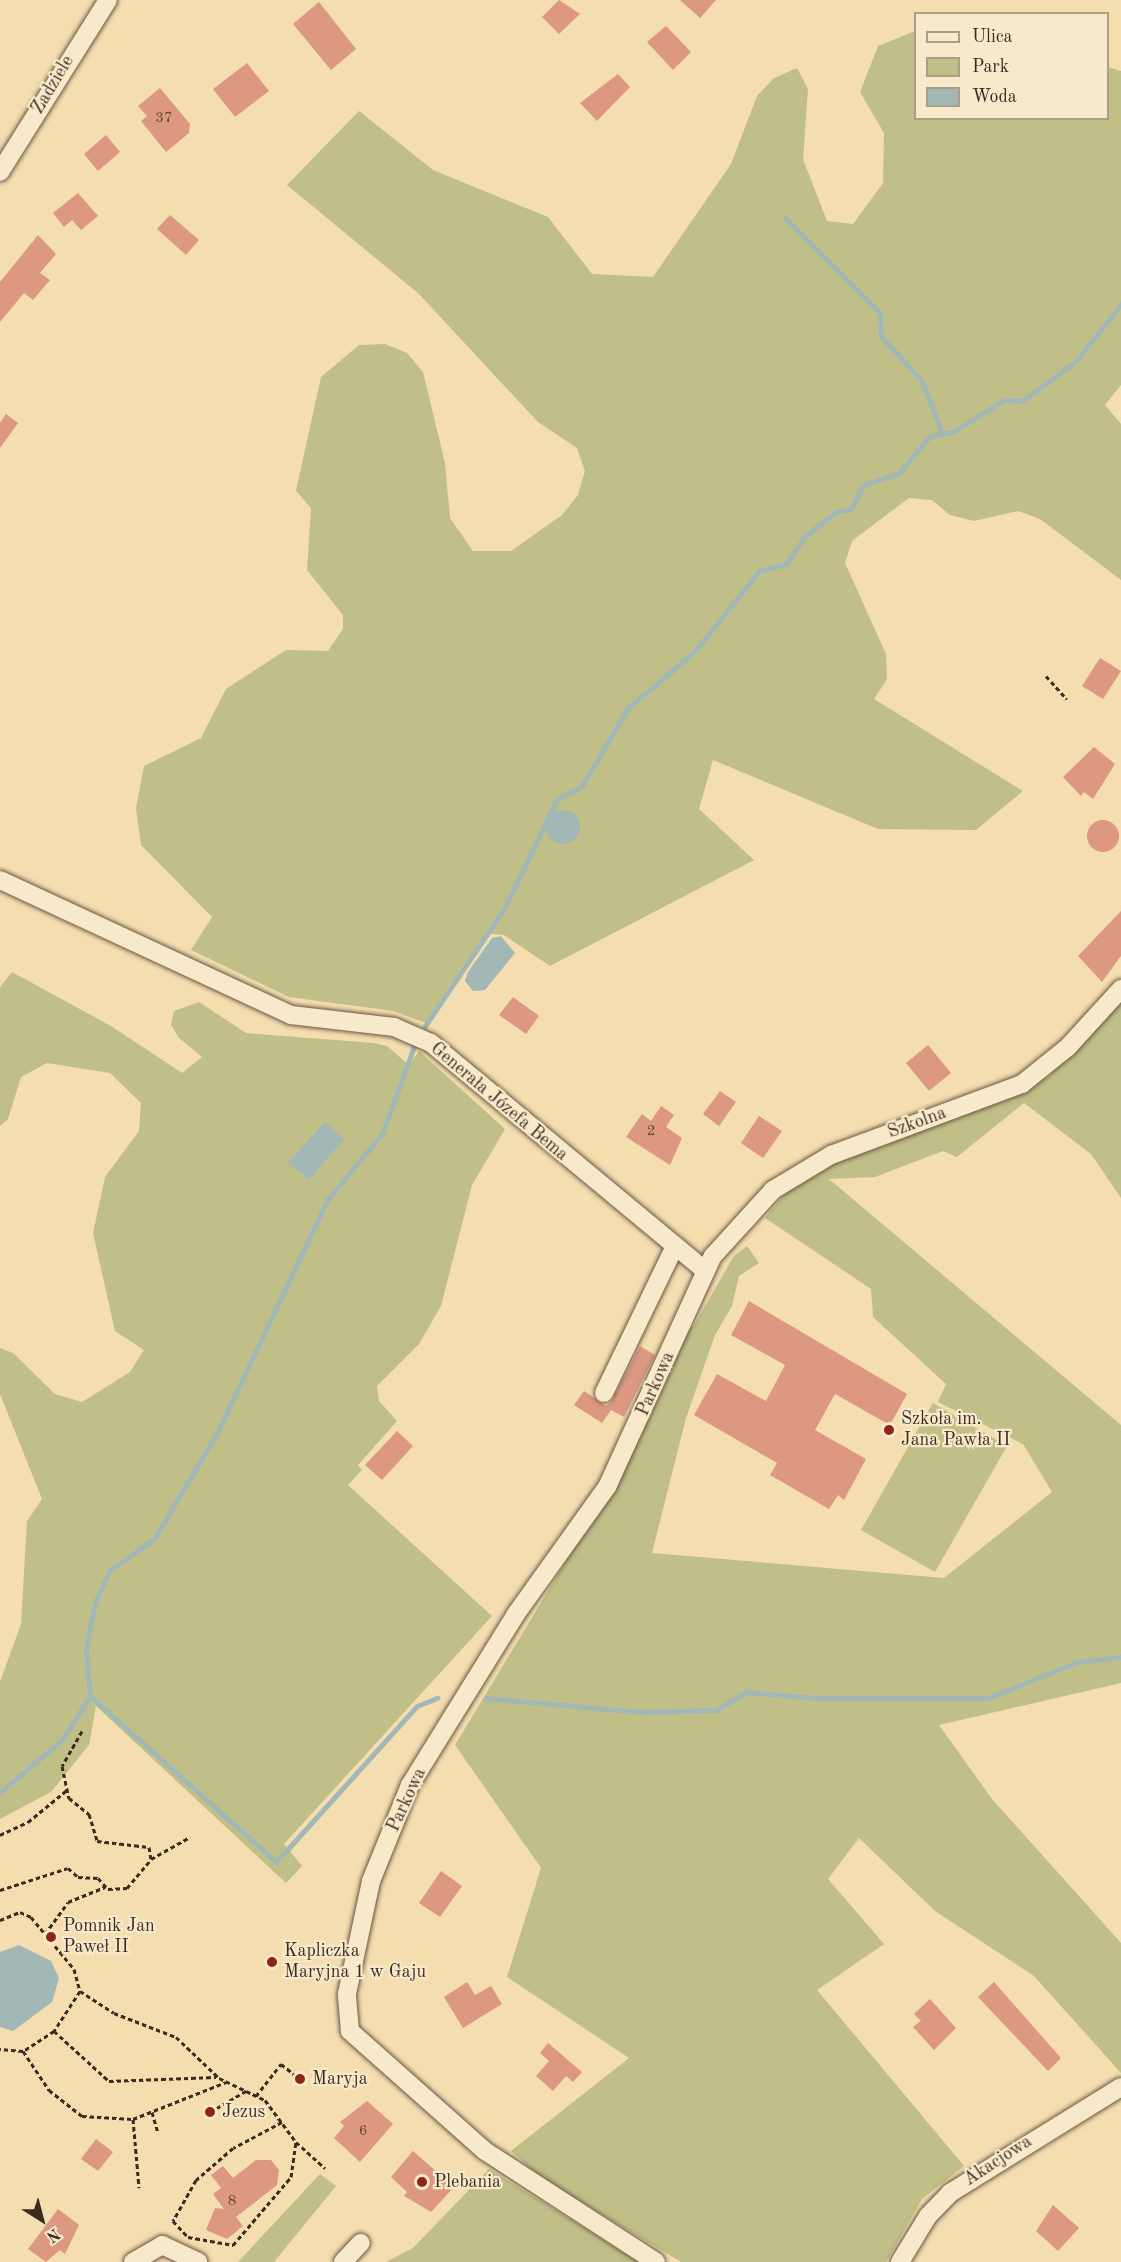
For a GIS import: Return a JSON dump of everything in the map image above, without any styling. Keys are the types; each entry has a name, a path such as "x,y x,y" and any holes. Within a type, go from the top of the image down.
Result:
{"street":[{"name":"Zadziele","path":"0,172 108,0"},
{"name":"Generała Józefa Bema","path":"0,880 291,1015 394,1028 430,1043 675,1246 710,1263"},
{"name":"Szkolna","path":"710,1263 773,1190 831,1155 1022,1084 1068,1047 1121,989"},
{"path":"604,1393 675,1246"},
{"name":"Parkowa","path":"656,2262 520,2176 425,2101 350,2031 347,1994 372,1881 410,1785 516,1614 607,1487 710,1263"},
{"name":"Akacjowa","path":"900,2262 928,2216 950,2193 1121,2087"},
{"path":"343,2262 361,2243"},
{"path":"133,2262 162,2245 198,2262"}],"path":[{"path":"1046,676 1067,699"},
{"path":"82,1731 63,1766 67,1790 89,1814 97,1841 149,1847 151,1858"},
{"path":"0,1835 28,1822 67,1790"},
{"path":"45,1934 68,1902 106,1887 128,1888 151,1858 190,1837"},
{"path":"0,1890 68,1868 78,1877 98,1878 106,1887"},
{"path":"0,1920 20,1912 45,1934 74,1969 80,1991 114,2013 176,2037 217,2077 256,2096 282,2122 296,2142 325,2168"},
{"path":"0,2049 22,2051 54,2031 80,1991"},
{"path":"54,2031 109,2081 217,2077"},
{"path":"22,2051 49,2090 82,2116 133,2119 226,2082"},
{"path":"256,2096 281,2064 300,2079"},
{"path":"210,2112 246,2091"},
{"path":"152,2112 158,2133"},
{"path":"133,2119 139,2188"},
{"path":"169,2226 196,2180 233,2148 282,2122"},
{"path":"173,2221 188,2237 233,2245 291,2177 296,2142"}],"green space":[{"path":"914,31 914,120 1109,120 1109,67 1121,71 1121,385 1105,405 1121,424 1121,580 1040,519 1018,511 974,521 950,515 932,500 909,498 852,541 845,563 886,654 887,679 874,699 1023,791 976,830 878,829 713,760 699,809 754,860 550,966 504,935 491,934 429,1024 393,1011 289,997 191,950 212,917 141,845 136,808 144,766 201,738 226,689 286,650 328,651 343,629 343,615 307,570 311,508 296,491 321,377 359,345 385,344 407,353 423,372 445,463 450,518 473,551 511,551 562,515 578,495 585,471 577,448 538,422 419,294 287,185 359,111 433,170 548,217 592,274 653,277 731,164 757,96 774,78 797,68 808,89 803,159 827,221 853,224 883,183 884,133 860,92 878,46"},
{"path":"12,972 111,1026 182,1073 202,1057 179,1038 171,1025 174,1011 199,1002 246,1033 374,1043 387,1046 409,1065 419,1051 505,1129 472,1185 441,1306 419,1344 377,1386 379,1401 397,1421 358,1465 362,1470 348,1485 492,1616 284,1844 302,1866 286,1883 96,1706 89,1745 51,1792 0,1819 0,1682 21,1624 27,1521 42,1499 0,1394 0,1348 13,1353 55,1394 82,1402 130,1372 144,1350 115,1331 93,1233 105,1177 139,1131 141,1103 110,1073 47,1063 21,1077 8,1119 0,1126 0,987"},
{"path":"1121,1000 1121,1198 1091,1154 1024,1103 957,1157 943,1151 875,1177 829,1179 1121,1425 1121,1683 939,1725 992,1799 1121,1943 1121,2073 1034,1976 935,1911 859,1838 828,1879 884,1944 817,1990 964,2166 922,2199 886,2262 681,2262 543,2179 511,2151 629,2058 507,1977 541,1868 455,1745 611,1487 687,1328 693,1327 734,1256 747,1246 759,1263 739,1276 732,1306 715,1335 686,1418 652,1553 944,1578 1052,1492 1023,1444 938,1402 946,1384 873,1317 871,1289 765,1218 789,1189 821,1168 1047,1078"},
{"path":"933,1403 1007,1446 935,1572 861,1530"},
{"path":"489,2169 639,2262 386,2262 413,2248"},
{"path":"320,2174 336,2186 274,2262 238,2262"}],"water":[{"path":"563,810 575,815 580,827 575,839 563,844 551,839 546,827 551,815"},
{"path":"501,936 515,953 485,990 473,991 465,981 468,972 492,938"},
{"path":"325,1122 344,1139 309,1180 288,1162"},
{"path":"19,1945 51,1961 59,1978 52,2002 13,2031 0,2027 0,1952"}],"building":[{"path":"559,0 580,14 559,34 542,17"},
{"path":"680,0 716,0 700,18"},
{"path":"319,2 356,49 331,70 293,24"},
{"path":"666,26 691,52 673,70 647,42"},
{"path":"247,63 269,91 235,117 213,89"},
{"path":"618,74 630,87 597,121 580,103"},
{"path":"160,88 190,124 189,133 166,152 141,121 147,116 138,106"},
{"path":"106,135 120,152 98,171 84,154"},
{"path":"78,193 98,216 81,230 72,220 64,227 53,213"},
{"path":"170,215 199,240 186,255 157,229"},
{"path":"38,235 56,254 40,273 50,280 33,300 24,293 0,322 0,282"},
{"path":"6,414 18,423 0,448 0,423"},
{"path":"1100,658 1121,671 1103,699 1082,686"},
{"path":"1094,747 1115,764 1093,799 1084,792 1081,796 1063,777"},
{"path":"1103,820 1114,825 1119,836 1114,847 1103,852 1092,847 1087,836 1092,825"},
{"path":"1121,911 1121,956 1102,982 1078,956"},
{"path":"513,997 539,1016 526,1034 499,1015"},
{"path":"928,1045 951,1073 929,1091 906,1063"},
{"path":"720,1091 736,1102 719,1126 703,1114"},
{"path":"661,1106 674,1115 666,1127 682,1138 670,1165 626,1137 642,1114 651,1121"},
{"path":"759,1116 782,1131 763,1158 741,1143"},
{"path":"749,1301 907,1394 890,1425 835,1394 815,1430 866,1459 844,1500 838,1495 829,1509 770,1475 777,1463 694,1415 717,1374 766,1401 785,1365 731,1335"},
{"path":"640,1346 655,1355 624,1417 611,1410 602,1423 574,1405 584,1391 606,1406 611,1402"},
{"path":"397,1431 413,1446 382,1480 365,1465"},
{"path":"441,1871 462,1886 440,1917 419,1903"},
{"path":"467,1982 475,1995 491,1986 502,2004 463,2028 444,1997"},
{"path":"994,1982 1061,2058 1048,2071 978,1997"},
{"path":"930,1999 956,2028 934,2050 913,2027 921,2021 914,2014"},
{"path":"548,2043 582,2072 573,2082 566,2076 553,2091 536,2076 549,2061 540,2053"},
{"path":"367,2101 393,2124 360,2162 334,2138 344,2126 340,2122"},
{"path":"96,2139 113,2152 98,2171 81,2159"},
{"name":"Plebania","path":"413,2151 454,2187 431,2212 404,2196 407,2192 391,2177"},
{"path":"256,2160 271,2160 279,2170 277,2185 236,2217 243,2226 227,2239 206,2230 215,2208 224,2209 213,2194 221,2188 211,2175 223,2166 233,2178"},
{"path":"1053,2205 1079,2228 1058,2251 1036,2231"},
{"path":"58,2209 79,2225 65,2254 60,2250 46,2262 28,2249"}],"waterway":[{"path":"785,218 880,313 881,336 922,381 941,431"},
{"path":"425,1026 505,907 557,799 582,786 628,708 694,652 759,571 786,564 805,536 836,512 851,509 863,485 899,473 930,436 953,432 1004,400 1022,401 1076,361 1121,304"},
{"path":"0,1792 61,1741 90,1696 86,1650 95,1602 110,1570 154,1539 218,1431 327,1200 382,1134 414,1046"},
{"path":"486,1698 640,1712 716,1710 746,1692 815,1698 988,1698 1077,1662 1121,1657"},
{"path":"90,1696 276,1862 417,1706 437,1698"}],"place":[{"name":"Szkoła im. Jana Pawła II","path":"889,1430"},
{"name":"Pomnik Jan Paweł II","path":"51,1937"},
{"name":"Kapliczka Maryjna 1 w Gaju","path":"272,1962"},
{"name":"Maryja","path":"300,2079"},
{"name":"Jezus","path":"210,2112"},
{"name":"Plebania","path":"422,2182"}]}
